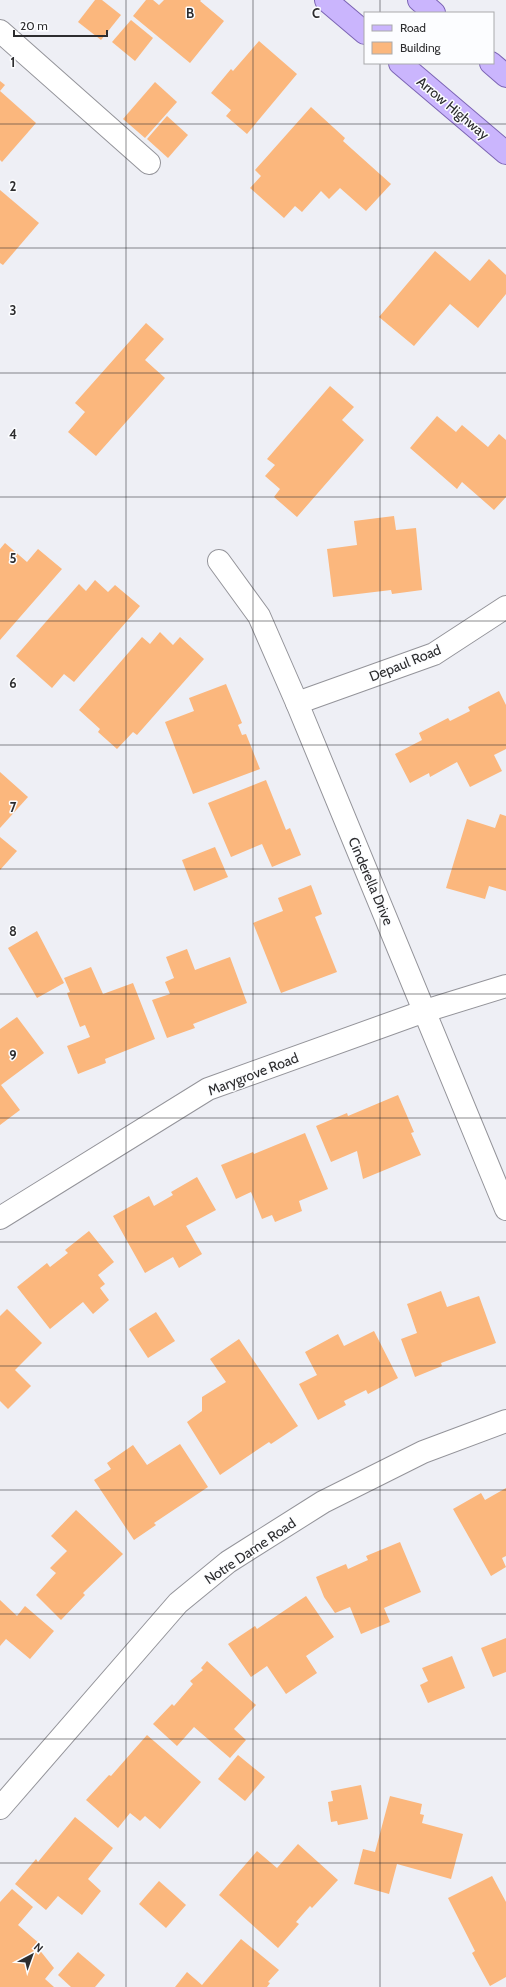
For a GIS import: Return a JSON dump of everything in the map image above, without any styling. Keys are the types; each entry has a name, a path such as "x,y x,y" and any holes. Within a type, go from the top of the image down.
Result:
{"main road":[{"path":"326,0 364,32"},
{"path":"419,0 433,12"},
{"name":"Arrow Highway","path":"401,64 506,153"},
{"path":"492,64 506,76"}],"street":[{"path":"0,31 149,162"},
{"name":"Cinderella Drive","path":"219,561 259,616 297,703 506,1210"},
{"name":"Depaul Road","path":"297,703 434,654 506,607"},
{"name":"Marygrove Road","path":"0,1218 208,1089 425,1011 506,986"},
{"name":"Notre Dame Road","path":"0,1808 178,1602 228,1562 323,1502 422,1452 506,1421"}],"building":[{"path":"95,0 102,0 121,15 101,40 78,22"},
{"path":"146,0 153,0 159,5 164,0 201,0 200,1 224,21 190,63 133,16"},
{"path":"131,20 153,38 135,61 112,42"},
{"path":"259,41 297,74 247,134 226,116 231,110 211,93 231,69 233,71"},
{"path":"0,81 5,85 0,91"},
{"path":"155,82 177,102 145,138 123,119"},
{"path":"0,91 36,123 2,162 0,160"},
{"path":"311,107 345,138 343,141 391,184 366,211 340,188 329,199 321,191 302,212 295,206 284,218 250,188 261,176 255,170"},
{"path":"167,116 188,135 168,158 147,139"},
{"path":"0,190 39,223 3,265 0,263"},
{"path":"435,251 470,281 489,259 506,275 506,294 478,328 450,304 414,346 379,317"},
{"path":"146,323 164,339 145,360 165,378 96,456 68,432 85,412 75,403"},
{"path":"330,386 354,407 342,420 364,440 297,517 274,497 280,489 265,476 275,465 267,459"},
{"path":"437,416 456,432 462,425 488,447 499,434 506,440 506,497 494,510 462,482 457,489 410,448"},
{"path":"394,516 396,530 416,528 422,590 392,594 391,590 333,597 327,549 357,545 354,521"},
{"path":"5,543 27,562 38,549 62,569 0,640 0,549"},
{"path":"95,580 108,592 115,585 140,606 74,682 64,674 52,688 16,656 79,584 86,591"},
{"path":"160,632 173,645 180,637 204,659 137,735 133,732 117,749 98,732 100,729 79,710 142,637 150,644"},
{"path":"226,684 242,723 238,725 242,735 246,734 260,769 193,794 165,722 194,711 189,698"},
{"path":"499,691 506,705 506,749 494,755 502,771 470,787 457,762 430,777 429,773 410,783 395,754 422,740 419,733 448,718 450,721 470,711 468,707"},
{"path":"0,772 28,797 0,828"},
{"path":"266,780 286,830 290,828 301,855 272,867 262,844 231,857 208,803"},
{"path":"500,814 506,816 506,891 489,886 485,899 446,888 467,819 495,828"},
{"path":"0,837 17,851 0,870"},
{"path":"215,847 228,877 194,891 182,860"},
{"path":"311,885 322,914 315,917 337,972 281,993 253,923 283,911 278,898"},
{"path":"37,931 64,983 37,998 8,948"},
{"path":"187,949 195,970 230,957 247,1003 193,1024 195,1028 167,1038 152,1000 170,994 165,982 174,978 166,957"},
{"path":"91,967 103,994 133,983 155,1039 105,1059 106,1063 78,1074 67,1046 90,1037 85,1025 80,1027 67,993 70,992 64,978"},
{"path":"17,1017 44,1053 1,1085 20,1110 0,1125 0,1029"},
{"path":"398,1095 414,1132 411,1133 421,1155 363,1179 357,1151 331,1162 316,1126 347,1113 348,1116"},
{"path":"305,1133 328,1189 299,1201 302,1211 275,1222 272,1215 262,1219 251,1192 236,1199 221,1165 253,1152 254,1154"},
{"path":"197,1177 216,1210 186,1226 202,1254 179,1268 173,1257 145,1273 113,1216 149,1196 154,1206 173,1195 171,1192"},
{"path":"89,1231 114,1262 98,1275 105,1284 100,1288 109,1300 93,1314 83,1302 50,1329 17,1287 47,1263 50,1267 68,1253 65,1250"},
{"path":"441,1291 447,1307 479,1296 496,1343 441,1363 442,1366 415,1377 401,1339 417,1333 407,1304"},
{"path":"7,1309 42,1343 15,1370 31,1386 8,1409 0,1401 0,1316"},
{"path":"156,1312 175,1341 148,1358 129,1329"},
{"path":"374,1331 398,1378 368,1394 366,1390 344,1401 346,1405 318,1420 299,1384 317,1375 305,1352 338,1334 344,1346"},
{"path":"239,1339 298,1426 271,1444 269,1442 220,1475 187,1422 202,1411 202,1397 226,1382 210,1359"},
{"path":"180,1444 208,1487 154,1523 156,1525 134,1540 94,1480 111,1469 107,1463 133,1445 147,1465"},
{"path":"506,1488 506,1556 502,1558 506,1567 491,1576 453,1509 481,1493 485,1500"},
{"path":"76,1510 123,1554 83,1593 85,1595 61,1620 36,1595 56,1573 50,1568 67,1551 51,1536"},
{"path":"400,1542 421,1592 384,1608 390,1622 361,1634 350,1607 335,1613 324,1597 316,1577 346,1564 348,1569 368,1560 366,1556"},
{"path":"306,1596 334,1637 306,1656 317,1673 286,1694 267,1666 251,1677 228,1644 255,1626 257,1629"},
{"path":"0,1600 17,1616 25,1606 54,1631 30,1659 6,1639 0,1646"},
{"path":"506,1638 506,1672 493,1677 481,1648"},
{"path":"452,1656 465,1688 428,1703 420,1685 428,1681 422,1668"},
{"path":"207,1661 256,1705 234,1729 246,1740 230,1758 194,1727 177,1746 153,1724 172,1704 174,1706 193,1684 190,1681 203,1670 201,1668"},
{"path":"147,1735 201,1782 160,1829 145,1816 140,1821 130,1813 118,1828 86,1800 109,1775 111,1776"},
{"path":"238,1755 265,1777 245,1801 218,1779"},
{"path":"361,1785 368,1819 338,1825 337,1821 331,1822 328,1802 333,1801 331,1791"},
{"path":"390,1796 422,1804 420,1814 424,1815 422,1823 463,1834 451,1879 397,1864 389,1894 354,1884 363,1849 375,1852"},
{"path":"75,1817 113,1848 88,1879 101,1891 82,1915 58,1896 46,1910 15,1884 36,1859 38,1862"},
{"path":"298,1844 338,1880 312,1908 310,1906 296,1922 299,1924 278,1948 219,1895 257,1851 277,1868"},
{"path":"492,1876 506,1902 506,1977 490,1986 472,1953 475,1951 448,1898"},
{"path":"159,1881 186,1905 166,1928 139,1904"},
{"path":"12,1889 33,1907 18,1925 41,1945 38,1948 54,1968 45,1979 54,1987 0,1987 0,1902"},
{"path":"241,1939 279,1970 268,1982 270,1983 267,1987 175,1987 187,1972 202,1985"},
{"path":"78,1952 105,1975 95,1987 71,1987 58,1975"}]}
